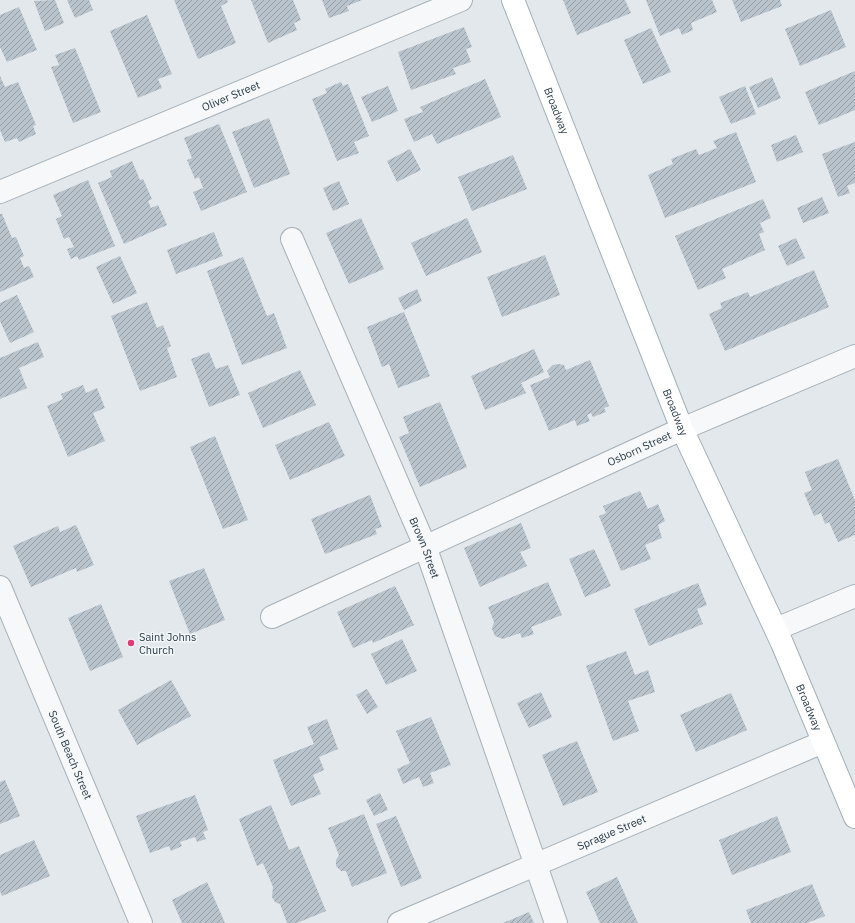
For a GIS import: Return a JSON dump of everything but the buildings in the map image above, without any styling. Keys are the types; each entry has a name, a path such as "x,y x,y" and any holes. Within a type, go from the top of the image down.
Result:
{"main road":[{"name":"Broadway","path":"513,0 682,429 776,629 855,817"}],"street":[{"name":"Oliver Street","path":"0,192 461,0"},
{"name":"Brown Street","path":"292,239 425,546 556,923"},
{"name":"Osborn Street","path":"272,617 682,429 855,356"},
{"name":"South Beach Street","path":"0,587 141,923"},
{"path":"776,629 855,596"},
{"name":"Sprague Street","path":"399,923 823,742"}],"place":[{"name":"Saint Johns Church","path":"131,643"}]}
